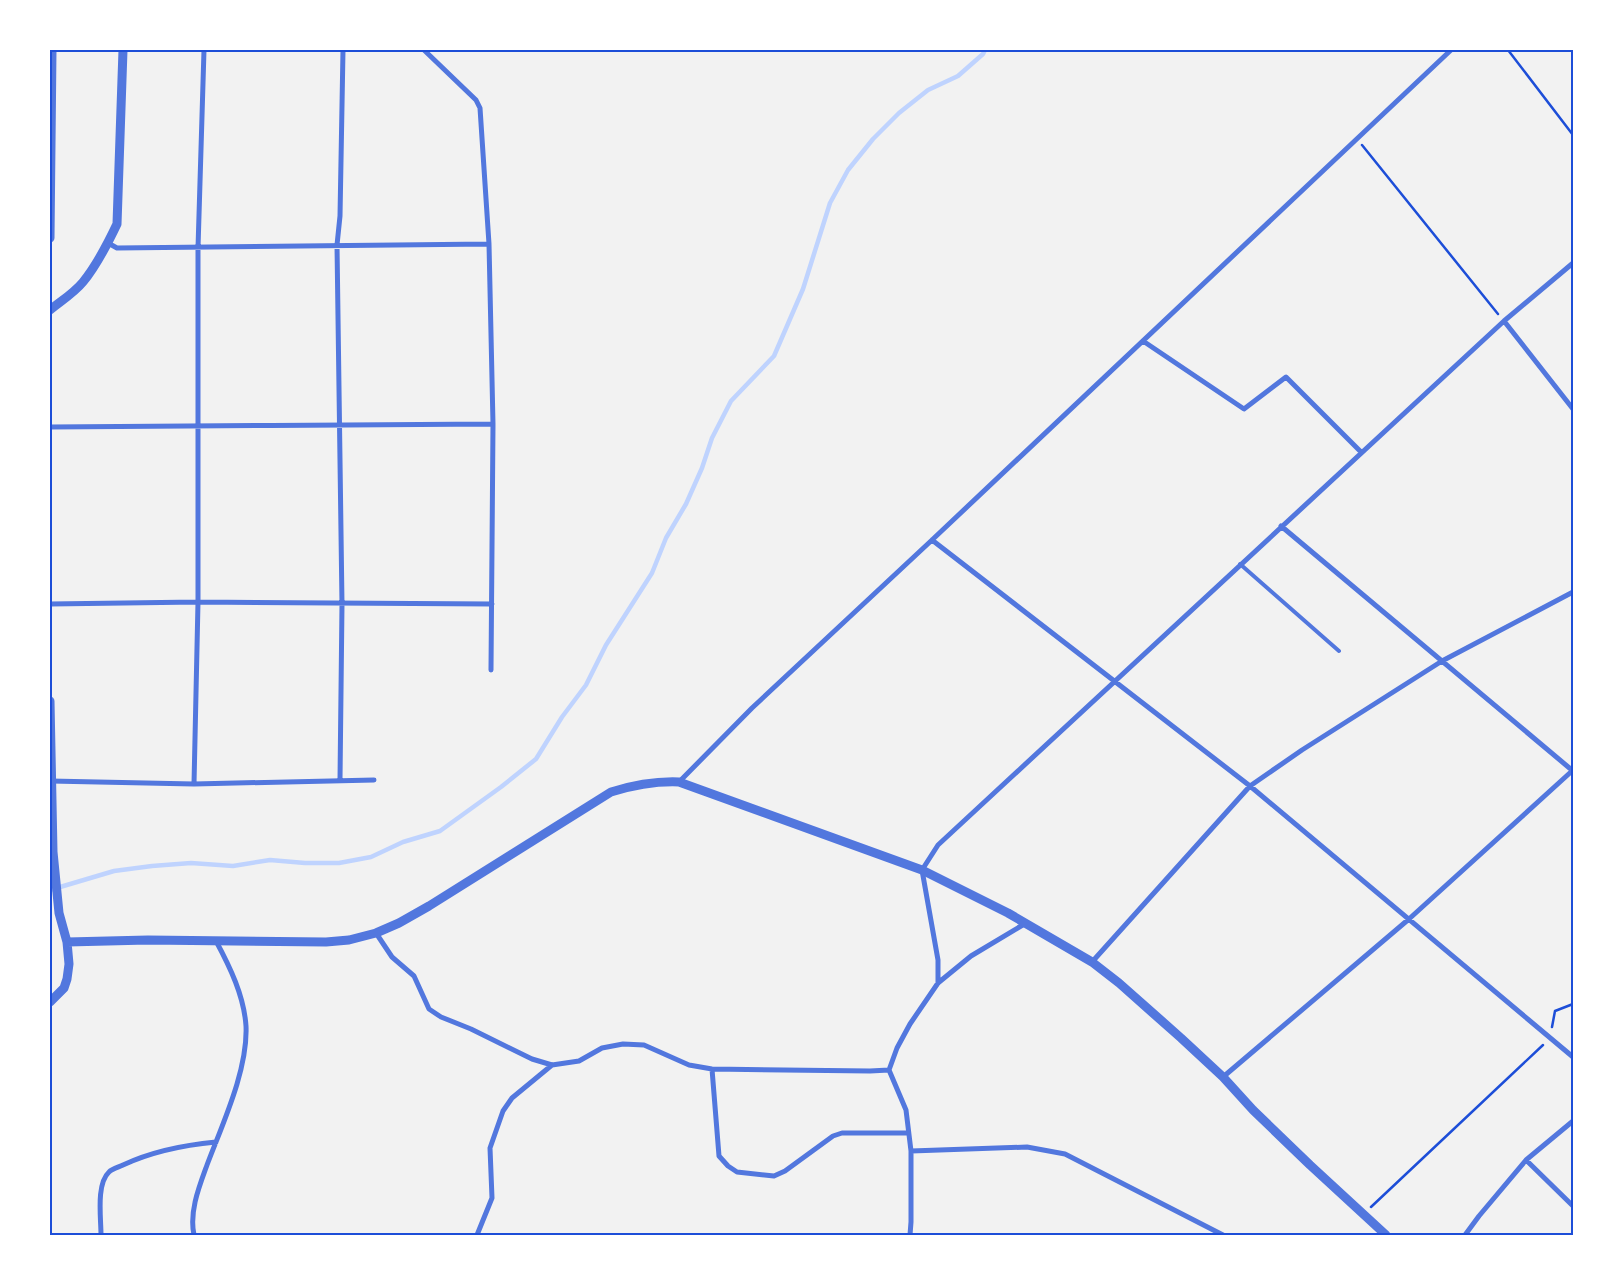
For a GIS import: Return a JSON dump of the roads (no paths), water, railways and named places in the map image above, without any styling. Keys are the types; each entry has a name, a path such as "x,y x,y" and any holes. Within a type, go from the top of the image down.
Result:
{"street":[{"path":"50,238 52,50"},
{"path":"50,310 84,281 108,243 117,224 123,50"},
{"path":"194,784 198,602 198,248 204,50"},
{"path":"340,780 342,604 337,245 340,216 343,50"},
{"path":"424,50 476,100 480,108 490,244 493,424 491,670"},
{"path":"679,782 752,708 1451,50"},
{"path":"108,243 117,248 490,244"},
{"path":"938,983 938,960 922,870 938,845 1361,452 1504,321 1573,263"},
{"path":"1504,321 1573,409"},
{"path":"1142,341 1244,409 1286,376 1361,452"},
{"path":"50,427 198,428 340,424 493,424"},
{"path":"1223,1077 1409,919 1572,771 1281,526"},
{"path":"932,540 1250,786 1573,1057"},
{"path":"1092,962 1250,786 1302,750 1442,661 1573,592"},
{"path":"50,604 198,602 492,604"},
{"path":"50,701 53,852 59,913 69,964 64,988 50,1002"},
{"path":"51,781 194,784 374,780"},
{"path":"66,942 326,942 349,940 376,933 429,906 611,792 660,781 679,782 922,870 1026,923 1068,950 1092,962 1119,983 1223,1077 1253,1110 1386,1235"},
{"path":"910,1235 910,1151 906,1110 889,1070 897,1048 910,1024 938,983 971,956 1026,923"},
{"path":"376,933 392,957 414,976 429,1009 441,1017 471,1029 532,1059 552,1065 579,1061 602,1048 623,1044 644,1045 689,1065 712,1069 889,1070"},
{"path":"194,1235 192,1216 201,1180 239,1076 246,1026 233,973 216,941"},
{"path":"477,1235 492,1198 490,1148 503,1111 512,1098 552,1065"},
{"path":"712,1069 719,1156 737,1172 774,1176 785,1171 833,1136 842,1133 908,1133"},
{"path":"1465,1235 1526,1160 1573,1121"},
{"path":"101,1235 101,1189 109,1172 137,1158 184,1145 216,1142"},
{"path":"910,1151 1027,1148 1065,1154 1223,1235"},
{"path":"1526,1160 1573,1206"}],"lane":[{"path":"1240,564 1339,652"}],"waterway":[{"path":"50,890 114,871 152,866 191,863 233,866 270,860 339,863 371,857 403,842 440,831 536,759 562,717 586,685 606,645 652,573 666,538 686,504 702,468 712,438 731,401 774,356 803,289 830,203 848,170 873,139 899,113 928,90 958,76 985,50"}]}
